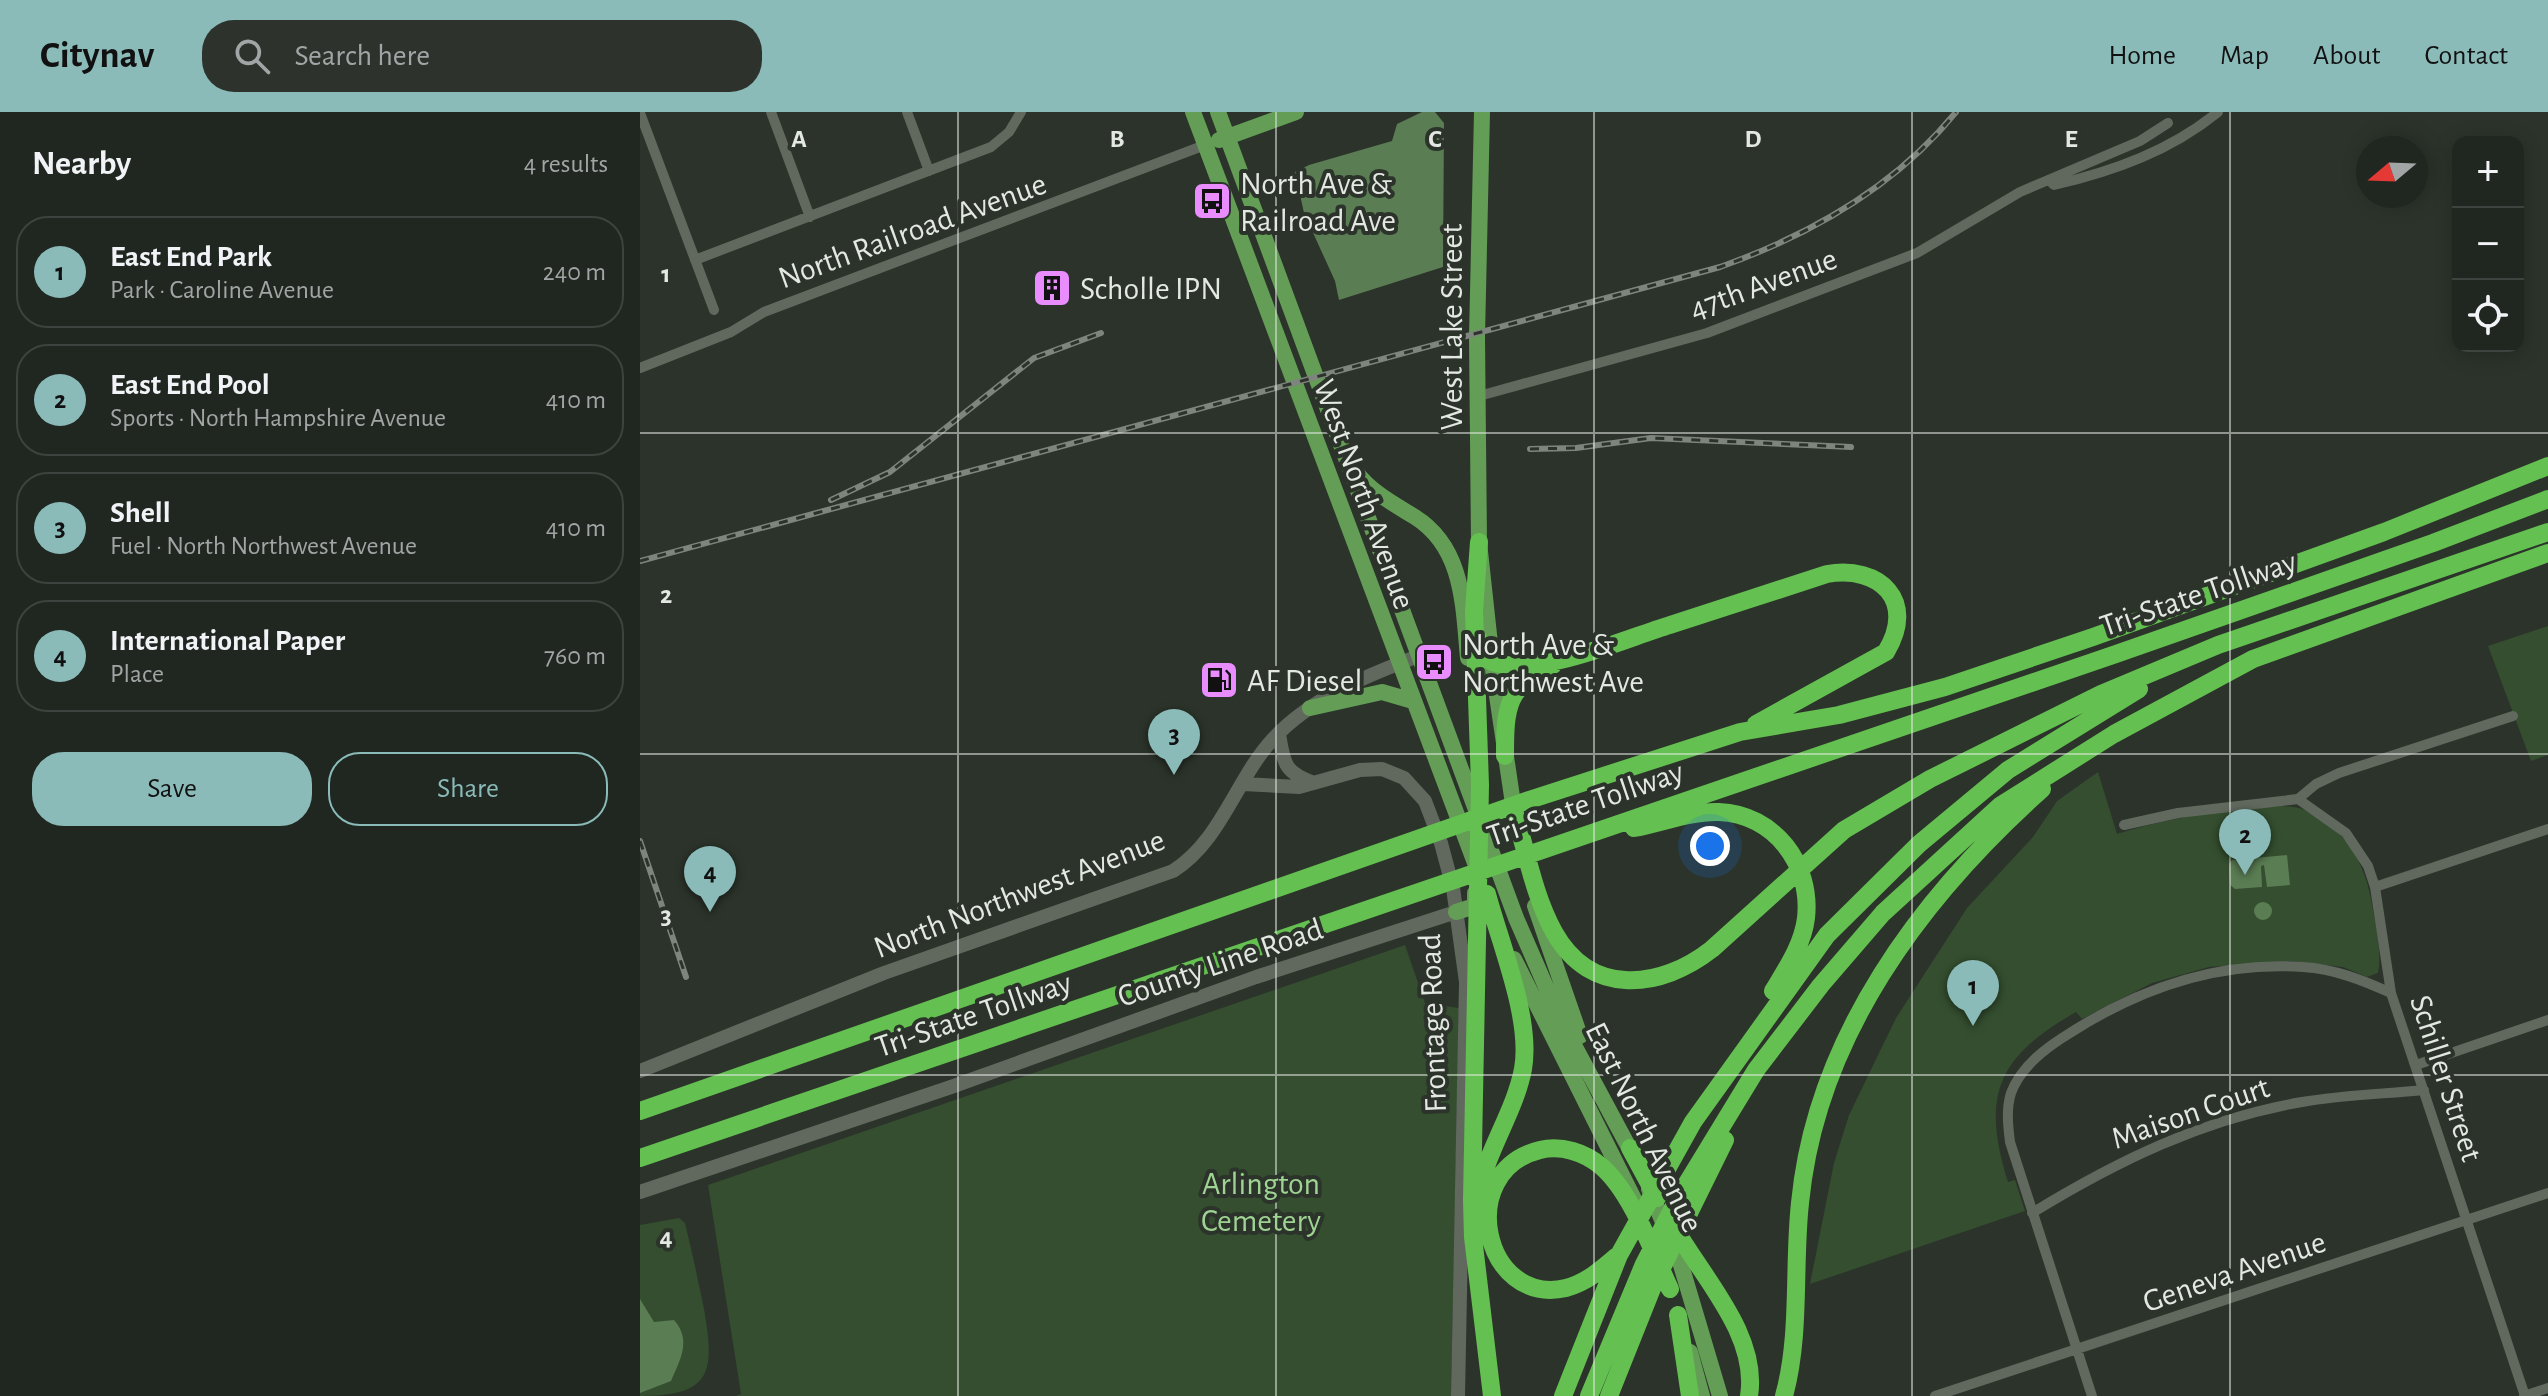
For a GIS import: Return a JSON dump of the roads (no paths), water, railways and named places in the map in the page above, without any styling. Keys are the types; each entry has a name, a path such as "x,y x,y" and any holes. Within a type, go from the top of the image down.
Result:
{"highway":[{"name":"Tri-State Tollway","path":"640,1111 1409,841 1740,732 1839,715 1945,687 2384,532 2548,466"},
{"name":"Tri-State Tollway","path":"640,1158 1550,849 2433,543 2548,499"},
{"path":"1521,805 1547,917 1565,947 1590,968 1618,980 1642,981 1666,977 1690,966 1712,949 1844,830 1870,811 2101,694 2218,645 2548,532"},
{"path":"1479,542 1475,631 1477,786 1486,897 1473,1237 1492,1396"},
{"path":"1589,1396 1644,1264 1678,1198 1756,1070 1821,985 1883,913 2001,805 2079,756 2253,659 2548,553"},
{"path":"1475,631 1479,646 1492,662 1514,666 1578,654 1827,574 1850,570 1880,580 1894,601 1897,617 1896,631 1886,652 1740,732"},
{"path":"1712,1093 1827,935 1919,844 2008,770 2080,722 2218,645"},
{"path":"1505,756 1507,711 1512,695 1531,677 1578,654"},
{"path":"1784,1396 1793,1357 1800,1202 1807,1153 1824,1092 1853,1024 1873,987 1929,906 1970,858 2079,756"},
{"path":"1563,1396 1619,1255 1666,1169 1798,948 1806,918 1805,886 1795,856 1784,841 1758,822 1716,812 1584,836"},
{"path":"1473,1237 1482,1175 1519,1085 1525,1052 1517,1005 1486,897"},
{"path":"1609,1396 1662,1287 1686,1216 1725,1141 1821,985"},
{"path":"1619,1255 1593,1275 1567,1288 1540,1288 1525,1282 1503,1264 1489,1239 1487,1207 1499,1179 1519,1159 1543,1149 1559,1148 1589,1158 1619,1187 1662,1287"},
{"path":"1630,1148 1741,1338 1750,1368 1749,1396"},
{"path":"1678,1315 1690,1396"}],"main road":[{"name":"West North Avenue","path":"1193,112 1486,897"},
{"name":"West North Avenue","path":"1218,112 1421,655 1486,897"},
{"path":"1205,145 1296,112"},
{"path":"1470,112 1481,130"},
{"name":"West Lake Street","path":"1482,112 1479,542 1492,662 1505,756 1521,805 1546,942 1616,1122"},
{"path":"1350,464 1378,494 1431,528 1450,550 1464,617 1477,786"},
{"path":"1310,708 1382,692 1413,701"},
{"path":"1456,912 1475,906 1486,897"},
{"name":"East North Avenue","path":"1486,897 1543,982 1630,1148 1681,1265 1720,1396"},
{"name":"East North Avenue","path":"1486,897 1554,1045 1629,1187 1662,1287 1678,1315 1702,1396"}],"street":[{"path":"771,112 810,217"},
{"path":"907,112 929,171"},
{"path":"695,260 998,143 1021,112"},
{"name":"47th Avenue","path":"2049,180 2054,185 2153,155 2192,133 2218,112"},
{"path":"640,113 714,310"},
{"name":"47th Avenue","path":"1479,396 1707,333 1917,253 2020,192 2140,141 2168,123"},
{"name":"North Railroad Avenue","path":"640,368 731,332 764,312 1205,145"},
{"path":"1956,232 1969,236"},
{"name":"North Northwest Avenue","path":"640,1071 884,973 1173,871 1191,856 1279,734 1310,708 1350,684 1421,655"},
{"path":"2124,825 2178,813 2298,799 2316,784 2339,773 2513,716"},
{"path":"1279,734 1284,763 1293,775 1315,783"},
{"name":"Frontage Road","path":"1243,784 1299,787 1360,770 1382,769 1404,778 1425,801 1436,829 1453,888 1466,982 1458,1396"},
{"name":"Schiller Street","path":"2298,799 2354,841 2375,887 2391,993 2525,1396"},
{"path":"2375,887 2548,829"},
{"name":"County Line Road","path":"640,1192 951,1087 1256,977 1456,912"},
{"path":"2092,1396 2018,1166 2008,1113 2012,1091 2021,1076 2063,1037 2133,998 2201,975 2284,966 2339,972 2391,993"},
{"path":"2416,1065 2548,1020"},
{"name":"Maison Court","path":"2032,1213 2131,1156 2216,1124 2302,1102 2424,1090"},
{"name":"Geneva Avenue","path":"1935,1396 2548,1193"},
{"path":"2525,1396 2548,1388"}],"railway":[{"path":"640,561 1720,267 1786,240 1849,206 1906,163 1956,112"},
{"path":"831,500 890,472 1034,358 1101,333"},
{"path":"1530,449 1576,448 1651,438 1851,447"},
{"path":"640,841 686,977"}],"place":[{"name":"North Ave & Railroad Ave","path":"1212,201"},
{"name":"Scholle IPN","path":"1052,288"},
{"name":"North Ave & Northwest Ave","path":"1434,662"},
{"name":"AF Diesel","path":"1219,680"},
{"name":"Shell","path":"1174,775"},
{"name":"East End Pool","path":"2245,875"},
{"name":"International Paper","path":"710,912"},
{"name":"East End Park","path":"1973,1026"}],"park label":[{"name":"Arlington Cemetery","path":"1261,1202"}]}
